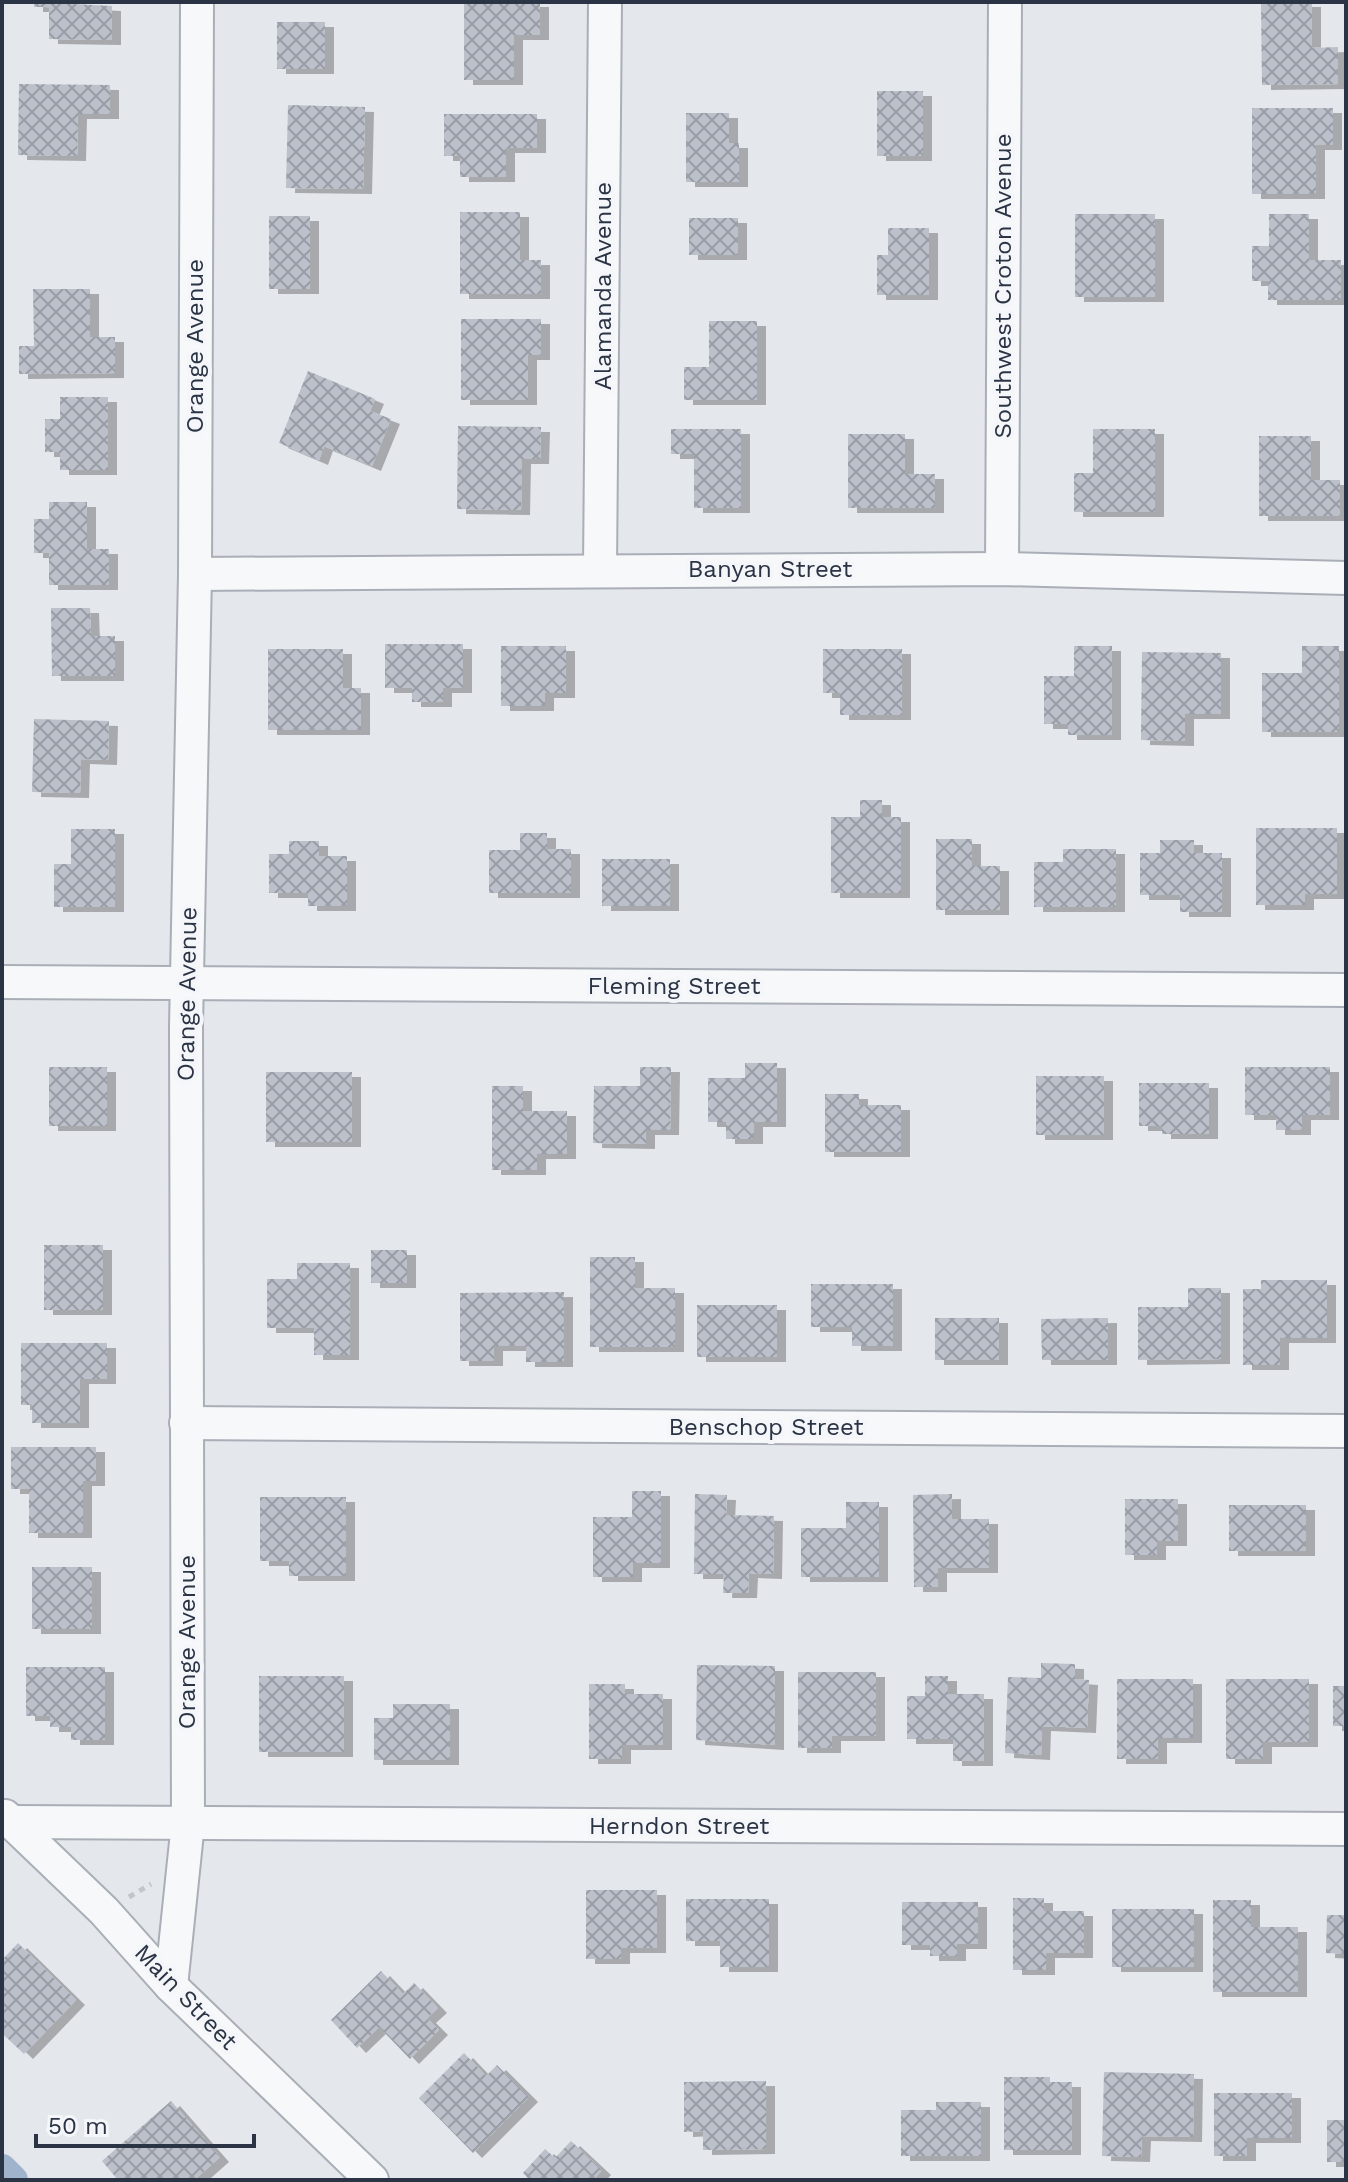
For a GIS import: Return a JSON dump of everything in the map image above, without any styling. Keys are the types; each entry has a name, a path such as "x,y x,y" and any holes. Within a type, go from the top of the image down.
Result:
{"street":[{"name":"Orange Avenue","path":"171,1986 188,1823 186,984 195,574 197,2"},
{"name":"Alamanda Avenue","path":"600,569 605,2"},
{"name":"Southwest Croton Avenue","path":"1002,569 1005,2"},
{"name":"Banyan Street","path":"195,574 600,569 1002,569 1346,578"},
{"name":"Fleming Street","path":"2,982 1346,990"},
{"name":"Benschop Street","path":"186,1423 1346,1431"},
{"name":"Herndon Street","path":"7,1818 188,1823 1346,1829"},
{"name":"Main Street","path":"7,1818 104,1911 171,1986 372,2180"}],"path":[{"path":"118,1904 159,1879"}],"building":[{"path":"34,2 112,6 112,40 49,39 49,7 34,7"},
{"path":"464,2 540,2 540,35 514,35 514,80 464,80"},
{"path":"1261,2 1312,2 1312,48 1338,47 1338,84 1262,85"},
{"path":"277,22 325,22 325,69 277,69"},
{"path":"19,84 110,85 110,114 78,114 77,156 18,155"},
{"path":"877,91 923,91 923,156 877,156"},
{"path":"288,105 365,107 363,189 286,188"},
{"path":"1252,108 1333,108 1333,145 1316,145 1316,194 1252,194"},
{"path":"686,113 729,113 729,143 739,143 739,182 686,182"},
{"path":"444,114 537,114 537,148 506,148 506,177 460,177 460,156 444,156"},
{"path":"460,212 520,212 520,260 541,260 541,294 460,294"},
{"path":"1075,214 1155,214 1155,297 1075,297"},
{"path":"1269,214 1309,214 1309,260 1341,260 1341,300 1268,300 1268,281 1252,281 1252,246 1269,246"},
{"path":"269,216 310,216 310,289 269,289"},
{"path":"689,218 738,218 738,255 689,255"},
{"path":"888,228 929,228 929,295 877,295 877,255 888,255"},
{"path":"33,289 90,289 90,337 115,337 115,373 19,374 19,346 34,346"},
{"path":"461,319 541,319 541,355 528,355 528,400 461,400"},
{"path":"709,321 757,321 757,400 684,400 684,367 709,367"},
{"path":"308,371 375,399 370,411 391,419 372,466 324,446 319,460 279,443"},
{"path":"60,397 108,397 108,470 60,470 60,452 45,452 45,419 60,419"},
{"path":"458,426 541,427 540,459 522,459 521,510 457,509"},
{"path":"671,429 741,429 741,508 694,508 694,454 671,454"},
{"path":"1093,429 1155,429 1155,512 1074,512 1074,473 1093,473"},
{"path":"848,434 905,434 905,474 935,474 935,508 848,508"},
{"path":"1259,436 1311,436 1311,480 1340,480 1340,516 1259,516"},
{"path":"49,502 87,502 87,549 109,549 109,585 49,585 49,553 34,553 34,519 49,519"},
{"path":"51,608 90,608 91,636 115,636 115,676 52,676"},
{"path":"385,644 463,644 463,688 443,688 443,702 412,702 412,688 385,688"},
{"path":"501,646 566,646 566,693 545,693 545,706 501,706"},
{"path":"1074,646 1112,646 1112,735 1068,735 1068,724 1044,724 1044,676 1074,676"},
{"path":"1302,646 1339,646 1339,732 1262,732 1262,673 1302,673"},
{"path":"268,649 343,649 343,688 361,688 361,730 268,730"},
{"path":"823,649 902,649 902,715 840,715 840,693 823,693"},
{"path":"1142,652 1221,653 1221,714 1185,714 1185,741 1141,740"},
{"path":"34,719 109,721 108,760 81,759 80,793 32,792"},
{"path":"860,800 882,800 882,817 901,817 901,893 831,893 831,817 860,817"},
{"path":"1256,828 1337,828 1337,894 1305,894 1305,905 1256,905"},
{"path":"71,829 115,829 115,907 54,907 54,864 71,864"},
{"path":"520,833 547,833 547,849 571,849 571,893 489,893 489,850 520,850"},
{"path":"936,839 972,839 972,866 1000,866 1000,910 936,910"},
{"path":"1160,840 1194,840 1194,853 1222,853 1222,912 1180,912 1180,895 1140,895 1140,853 1160,853"},
{"path":"289,841 319,841 319,856 347,856 347,906 308,906 308,893 269,893 269,854 289,854"},
{"path":"1063,849 1116,849 1116,907 1034,907 1034,862 1063,862"},
{"path":"602,859 670,859 670,906 602,906"},
{"path":"745,1063 777,1063 777,1122 754,1122 754,1139 726,1139 726,1122 708,1122 708,1078 745,1078"},
{"path":"49,1067 107,1067 107,1126 49,1126"},
{"path":"640,1067 671,1067 670,1130 646,1130 646,1144 593,1143 594,1086 640,1086"},
{"path":"1245,1067 1330,1067 1330,1115 1302,1115 1302,1130 1276,1130 1276,1115 1245,1115"},
{"path":"266,1072 352,1072 352,1142 266,1142"},
{"path":"1036,1076 1104,1076 1104,1135 1036,1135"},
{"path":"1139,1083 1209,1083 1209,1134 1162,1134 1162,1126 1139,1126"},
{"path":"492,1086 523,1086 523,1111 567,1111 567,1154 537,1154 537,1170 492,1170"},
{"path":"825,1094 859,1094 859,1105 901,1105 901,1152 825,1152"},
{"path":"44,1245 103,1245 103,1310 44,1310"},
{"path":"371,1250 407,1250 407,1283 371,1283"},
{"path":"590,1257 635,1257 635,1288 675,1288 675,1347 590,1347"},
{"path":"297,1263 350,1263 350,1355 314,1355 314,1328 267,1328 267,1279 297,1279"},
{"path":"1261,1280 1327,1280 1327,1338 1280,1338 1280,1365 1243,1365 1243,1289 1261,1289"},
{"path":"811,1284 893,1284 893,1346 852,1346 852,1327 811,1327"},
{"path":"1188,1288 1221,1288 1221,1359 1138,1360 1138,1307 1188,1307"},
{"path":"564,1292 564,1362 526,1362 526,1346 494,1346 494,1361 460,1361 460,1293"},
{"path":"697,1305 777,1305 777,1357 697,1357"},
{"path":"935,1318 999,1318 999,1360 935,1360"},
{"path":"1108,1318 1108,1360 1042,1360 1041,1319"},
{"path":"21,1343 107,1343 107,1379 80,1379 80,1423 32,1423 32,1405 21,1405"},
{"path":"11,1447 96,1447 96,1481 83,1481 83,1533 29,1533 29,1489 11,1489"},
{"path":"632,1491 661,1491 661,1563 633,1563 633,1577 593,1577 593,1517 632,1517"},
{"path":"695,1494 727,1495 726,1515 774,1516 773,1574 749,1573 748,1593 723,1593 724,1574 694,1574"},
{"path":"952,1494 952,1519 989,1519 989,1568 938,1568 938,1587 914,1587 913,1495"},
{"path":"260,1497 346,1497 346,1576 289,1576 289,1561 260,1561"},
{"path":"1125,1499 1178,1499 1178,1541 1157,1541 1157,1555 1125,1555"},
{"path":"846,1502 879,1502 879,1577 801,1577 801,1528 846,1528"},
{"path":"1229,1505 1306,1505 1306,1551 1229,1551"},
{"path":"32,1567 92,1567 92,1629 32,1629"},
{"path":"1041,1663 1075,1664 1075,1679 1089,1680 1087,1728 1042,1726 1041,1755 1005,1753 1008,1677 1041,1678"},
{"path":"697,1665 775,1666 775,1745 696,1740"},
{"path":"26,1667 105,1667 105,1740 71,1740 71,1727 50,1727 50,1716 26,1716"},
{"path":"798,1672 876,1672 876,1736 832,1736 832,1748 798,1748"},
{"path":"259,1676 344,1676 344,1752 259,1752"},
{"path":"925,1676 948,1676 948,1694 984,1694 984,1761 953,1761 953,1739 907,1739 907,1696 925,1696"},
{"path":"1117,1679 1193,1679 1193,1738 1158,1738 1158,1759 1117,1759"},
{"path":"1226,1679 1309,1679 1309,1742 1263,1742 1263,1759 1226,1759"},
{"path":"589,1684 625,1684 625,1694 663,1694 663,1745 622,1745 622,1759 589,1759"},
{"path":"1333,1686 1346,1686 1346,1726 1333,1726"},
{"path":"393,1704 450,1704 450,1760 374,1760 374,1718 393,1718"},
{"path":"586,1890 657,1890 657,1948 621,1948 621,1959 586,1959"},
{"path":"1013,1898 1044,1898 1044,1911 1084,1911 1084,1953 1046,1953 1046,1970 1013,1970"},
{"path":"686,1899 769,1899 769,1967 720,1967 720,1941 686,1941"},
{"path":"1213,1900 1251,1900 1251,1927 1298,1927 1298,1992 1213,1992"},
{"path":"902,1902 978,1902 978,1944 957,1944 957,1956 930,1956 930,1945 902,1945"},
{"path":"1112,1909 1194,1909 1194,1967 1112,1967"},
{"path":"1327,1915 1346,1915 1346,1954 1326,1953"},
{"path":"18,1943 76,2000 24,2054 2,2033 2,1960"},
{"path":"381,1971 403,1994 414,1983 438,2008 427,2018 439,2030 410,2059 379,2027 357,2048 331,2020"},
{"path":"464,2053 486,2076 497,2065 529,2097 473,2153 419,2098"},
{"path":"1104,2072 1194,2074 1193,2137 1142,2136 1141,2157 1102,2156"},
{"path":"1004,2077 1050,2077 1050,2082 1072,2082 1072,2150 1004,2150"},
{"path":"766,2081 766,2149 703,2150 703,2131 684,2132 684,2082"},
{"path":"1214,2093 1292,2093 1292,2138 1247,2138 1247,2156 1214,2156"},
{"path":"171,2101 220,2157 194,2180 118,2180 102,2161"},
{"path":"936,2102 981,2102 981,2156 901,2156 901,2110 936,2110"},
{"path":"1327,2120 1346,2120 1346,2162 1327,2162"},
{"path":"571,2141 602,2170 593,2180 530,2180 523,2173 545,2149 555,2158"}],"waterway":[{"path":"2,2169 13,2180"}]}
